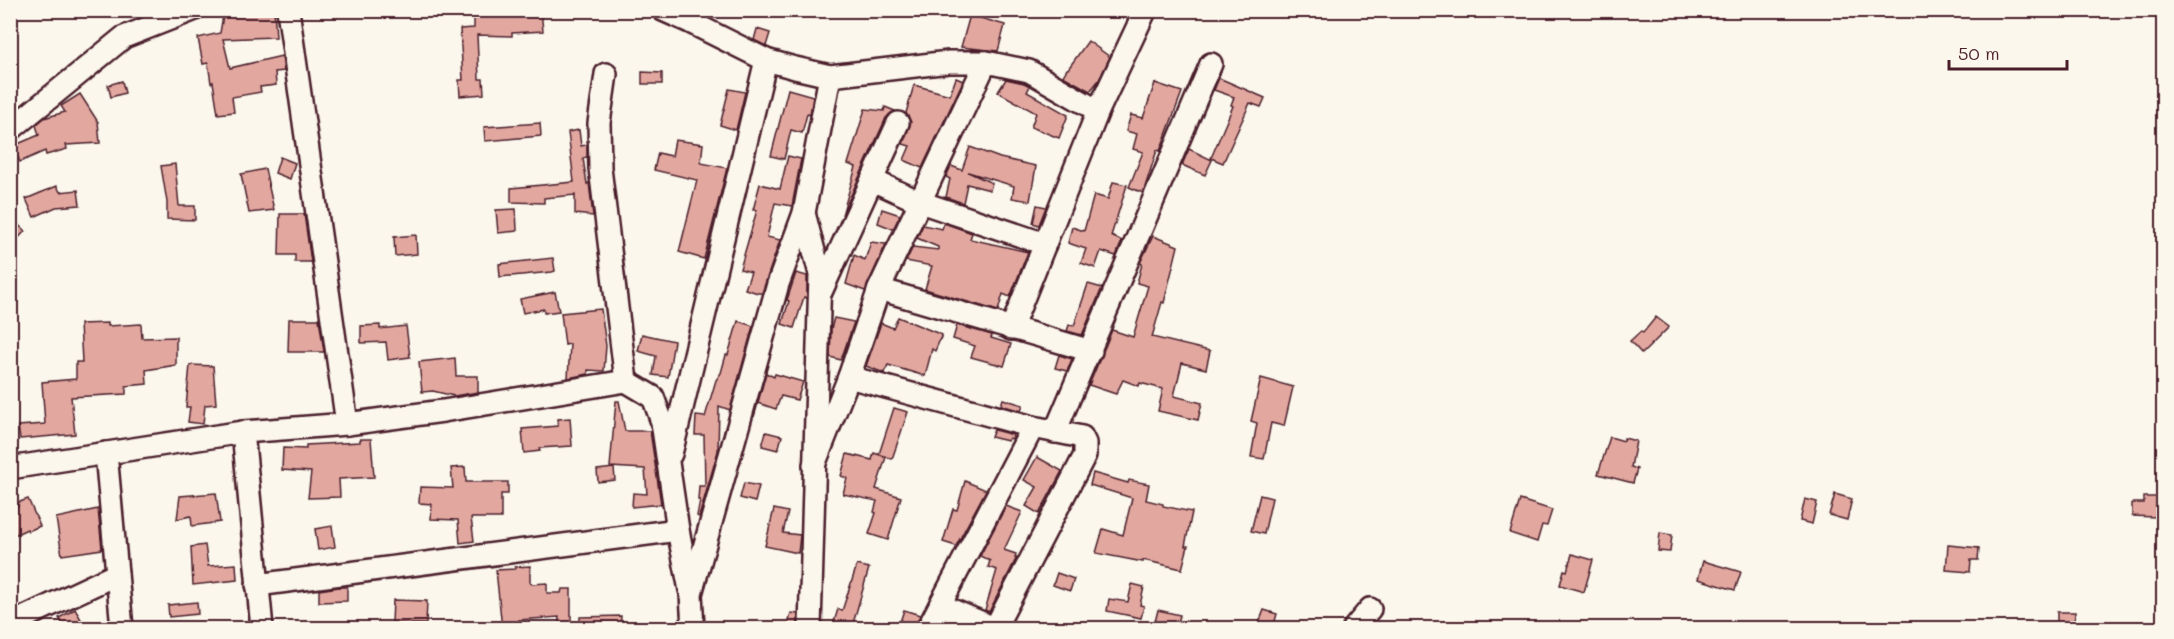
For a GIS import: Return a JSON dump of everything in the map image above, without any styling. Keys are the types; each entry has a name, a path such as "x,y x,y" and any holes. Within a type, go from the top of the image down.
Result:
{"street":[{"path":"10,130 124,37 193,10"},
{"path":"288,10 347,424"},
{"path":"663,10 765,60 830,76 949,62 986,62 1029,71 1098,111"},
{"path":"1011,329 1098,111 1145,12"},
{"path":"668,466 765,60"},
{"path":"814,465 849,377 879,289 986,62"},
{"path":"1055,432 1211,64"},
{"path":"606,74 599,123 600,168 626,381"},
{"path":"691,594 778,284 804,213 830,76"},
{"path":"819,296 898,123"},
{"path":"872,180 920,202 1045,243"},
{"path":"804,213 820,274 810,628"},
{"path":"879,289 1091,351"},
{"path":"849,377 1033,427 1082,437 1085,443 1085,455 994,628 972,624 940,605"},
{"path":"10,468 243,432 347,424 443,411 626,381 653,397 662,422 678,530 691,594 693,628"},
{"path":"928,628 1033,427"},
{"path":"243,432 261,628"},
{"path":"106,453 122,628"},
{"path":"257,585 678,530"},
{"path":"10,624 117,574"},
{"path":"1354,628 1370,609"}],"building":[{"path":"224,10 274,10 276,37 223,39 230,68 282,56 284,71 275,72 276,85 260,87 261,92 232,97 234,112 218,114 208,63 203,64 198,38 220,33"},
{"path":"474,10 541,10 543,31 512,33 512,36 477,35 479,79 483,79 484,94 460,96 459,80 463,80 460,29 474,28"},
{"path":"970,15 1005,25 998,51 961,47"},
{"path":"757,29 770,33 766,46 754,40"},
{"path":"1088,41 1110,57 1099,80 1090,91 1063,76"},
{"path":"642,72 662,73 662,84 642,84"},
{"path":"956,78 963,81 922,168 904,160 910,146 903,144 911,122 906,113 914,85 950,95"},
{"path":"1219,78 1265,98 1261,107 1250,103 1223,163 1211,158 1233,106 1231,105 1234,97 1214,90"},
{"path":"1006,79 1030,86 1027,92 1068,115 1059,138 1031,127 1036,113 998,92"},
{"path":"122,81 125,93 111,97 108,85"},
{"path":"1155,83 1182,92 1160,151 1157,150 1143,193 1129,187 1143,152 1133,149 1137,134 1126,131 1131,115 1143,118"},
{"path":"729,89 745,92 736,130 720,125"},
{"path":"788,89 813,96 810,115 807,114 802,133 791,130 784,159 771,156"},
{"path":"80,94 98,122 100,143 66,145 67,149 46,155 45,151 20,162 13,146 39,135 36,125 44,118 65,112 61,106"},
{"path":"885,107 895,111 886,118 842,215 856,167 848,164 865,109 884,111"},
{"path":"540,123 541,136 485,141 484,127"},
{"path":"579,130 581,146 587,145 587,157 583,158 593,216 575,214 575,195 544,198 544,203 511,202 511,188 574,182 568,132"},
{"path":"675,140 703,144 701,163 727,168 704,259 679,252 697,180 654,170 658,153 672,156"},
{"path":"970,147 1000,158 1036,166 1030,201 1012,198 1014,186 968,172 992,183 990,190 967,184 963,203 946,197 950,179 946,177 951,166 962,170"},
{"path":"1189,149 1212,160 1205,175 1182,165"},
{"path":"788,156 801,159 792,206 775,203 767,237 780,240 762,293 758,293 745,289 751,272 740,269 757,210 753,210 760,184 780,189"},
{"path":"280,157 295,163 290,179 275,173"},
{"path":"175,164 179,206 195,206 195,220 167,219 167,202 161,166"},
{"path":"265,169 274,210 249,213 241,174"},
{"path":"1113,182 1127,185 1111,236 1122,241 1116,256 1101,251 1095,268 1081,263 1086,249 1068,243 1072,227 1084,231 1094,195 1108,199"},
{"path":"57,186 60,192 78,190 80,205 56,207 34,217 26,199"},
{"path":"1037,205 1046,207 1039,225 1033,223"},
{"path":"516,209 517,231 498,233 496,210"},
{"path":"882,209 900,215 893,229 878,223"},
{"path":"280,214 304,214 311,262 295,262 295,255 279,255"},
{"path":"10,217 25,231 10,247"},
{"path":"944,223 972,233 970,239 1028,252 1010,297 1003,294 998,311 925,289 932,266 906,261 913,247 938,250 938,247 917,238 923,225 942,229"},
{"path":"416,235 417,254 395,256 394,237"},
{"path":"1153,236 1178,246 1164,303 1162,302 1152,337 1210,351 1206,369 1182,363 1174,396 1202,403 1198,420 1158,411 1163,389 1140,383 1139,386 1123,380 1116,394 1089,385 1112,330 1133,337 1148,286 1137,283 1142,264 1140,263"},
{"path":"871,242 886,244 865,291 846,284 854,255 865,260"},
{"path":"553,258 555,271 500,277 499,264"},
{"path":"796,273 807,276 807,298 804,297 794,328 782,324"},
{"path":"1088,284 1102,288 1082,335 1067,331 1069,325 1074,326"},
{"path":"555,292 559,311 544,313 544,309 523,313 520,299"},
{"path":"601,309 606,346 604,371 588,370 588,374 568,378 570,344 565,345 561,313"},
{"path":"898,317 942,335 935,351 932,349 925,376 888,365 884,373 866,366 881,323 893,328"},
{"path":"1656,317 1669,327 1642,354 1630,341 1641,331 1643,333"},
{"path":"834,318 854,322 841,360 830,357 831,329"},
{"path":"289,319 319,319 324,352 288,352"},
{"path":"738,321 753,326 730,410 719,406 718,451 699,517 697,516 700,500 698,500 699,486 705,486 704,435 695,435 696,416 705,417"},
{"path":"108,323 108,326 141,324 142,338 176,337 176,365 146,370 147,384 126,386 126,394 71,397 75,434 20,439 18,426 45,424 42,382 76,379 76,362 82,362 80,324"},
{"path":"380,325 380,329 406,326 410,357 388,360 386,342 361,343 361,326"},
{"path":"957,325 992,335 991,338 1011,344 1004,366 971,357 975,346 953,339"},
{"path":"642,334 674,341 668,377 653,375 656,356 638,351"},
{"path":"1059,355 1072,359 1067,371 1055,368"},
{"path":"455,358 456,376 478,376 478,392 454,396 433,391 422,392 419,362"},
{"path":"190,365 213,366 216,404 205,405 203,424 188,422 190,407 186,407"},
{"path":"766,373 774,377 775,374 803,382 797,400 781,396 776,409 758,403 754,417"},
{"path":"1261,378 1293,387 1284,426 1271,423 1264,459 1251,457 1257,423 1251,421"},
{"path":"1003,399 1023,405 1021,411 1001,405"},
{"path":"616,401 619,401 625,431 650,431 661,504 632,507 633,493 647,494 645,469 610,467"},
{"path":"894,408 908,412 892,459 879,454"},
{"path":"570,418 572,446 539,448 540,451 524,453 522,429 558,426 558,419"},
{"path":"994,430 1013,435 1012,439 1009,438 1008,441 991,437"},
{"path":"766,432 782,436 778,450 762,446"},
{"path":"1610,437 1624,441 1624,438 1636,441 1631,467 1637,469 1633,483 1598,474"},
{"path":"360,439 371,439 374,477 339,479 340,497 308,498 311,472 282,470 283,448 306,449 306,445 360,442"},
{"path":"874,453 886,457 876,489 901,497 888,540 869,534 876,513 874,512 877,501 843,494 847,478 841,476 847,454 872,460"},
{"path":"1037,457 1062,471 1039,514 1026,506 1037,487 1024,480"},
{"path":"465,467 466,482 508,482 508,494 501,494 501,518 471,518 474,541 460,543 458,520 431,519 432,504 419,503 420,487 453,488 451,468"},
{"path":"614,468 615,480 598,482 597,470"},
{"path":"1093,473 1128,483 1129,480 1149,484 1146,500 1192,512 1185,546 1188,546 1182,569 1096,553 1103,529 1123,535 1132,498 1090,485"},
{"path":"965,481 986,490 956,546 943,542 953,509 957,510"},
{"path":"744,483 759,486 755,502 740,498"},
{"path":"216,493 220,522 192,526 191,516 177,519 180,496"},
{"path":"1835,494 1852,499 1847,520 1829,515"},
{"path":"1260,495 1272,498 1264,534 1251,531"},
{"path":"2144,497 2157,497 2156,517 2132,516 2132,503 2144,503"},
{"path":"28,499 40,526 10,537 10,510 18,506 17,503"},
{"path":"1805,499 1817,502 1812,524 1800,521"},
{"path":"1520,500 1552,510 1547,526 1542,525 1537,542 1510,533"},
{"path":"1006,506 1022,512 1004,550 1016,554 1015,557 1017,557 989,612 985,610 997,570 988,567 990,561 980,556"},
{"path":"98,509 102,549 62,555 56,518"},
{"path":"774,509 788,512 783,533 800,535 798,553 765,546"},
{"path":"332,526 335,547 318,550 315,529"},
{"path":"1660,533 1672,535 1670,552 1658,551"},
{"path":"205,545 208,566 236,564 237,580 193,585 191,547"},
{"path":"1948,545 1979,548 1978,560 1971,560 1970,572 1946,570"},
{"path":"1572,554 1593,560 1584,592 1560,585"},
{"path":"1703,561 1741,572 1735,590 1698,579"},
{"path":"857,565 869,568 852,627 834,622 838,609 842,611"},
{"path":"530,566 530,582 532,584 547,583 547,593 561,593 562,589 571,589 571,628 558,628 559,617 519,620 520,628 502,628 496,570"},
{"path":"1057,573 1074,579 1070,591 1053,585"},
{"path":"1132,584 1144,587 1140,605 1144,606 1141,618 1107,611 1109,599 1128,602"},
{"path":"347,587 347,601 319,602 319,590"},
{"path":"393,600 427,601 426,624 392,623"},
{"path":"197,602 198,614 169,617 168,605"},
{"path":"75,609 86,628 65,628 59,618"},
{"path":"904,610 920,615 915,628 899,625"},
{"path":"1158,610 1180,615 1177,628 1154,626"},
{"path":"1264,610 1277,614 1273,628 1259,623"},
{"path":"2057,612 2075,612 2074,628 2057,628"},
{"path":"791,613 798,614 797,628 787,628"},
{"path":"621,616 620,628 580,628 580,617"}]}
